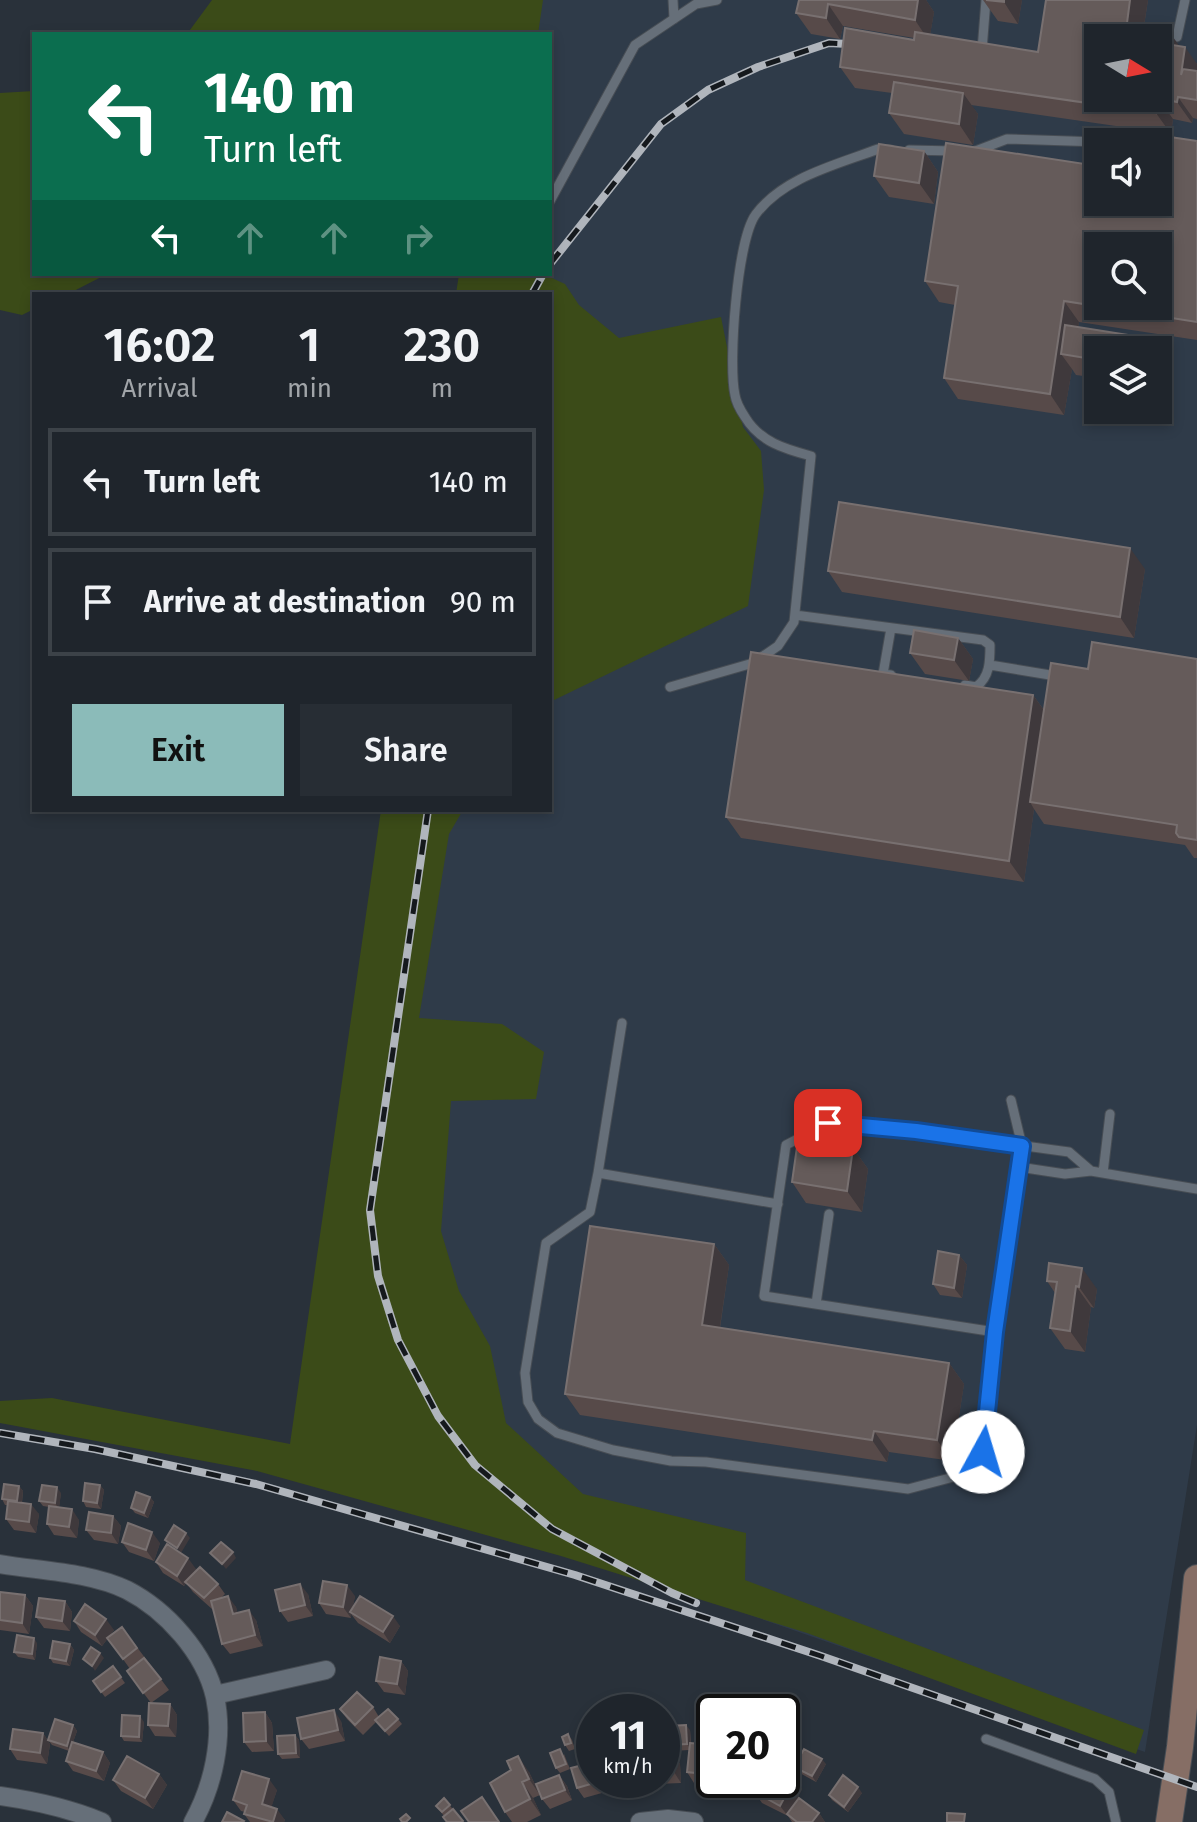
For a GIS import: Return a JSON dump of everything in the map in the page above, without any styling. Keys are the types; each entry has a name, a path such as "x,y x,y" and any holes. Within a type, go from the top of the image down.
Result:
{"main road":[{"path":"1169,1822 1197,1578"},
{"path":"1186,1822 1197,1746"}],"street":[{"path":"0,1564 101,1581 126,1590 166,1619 185,1638 215,1695 217,1748 207,1793 193,1822"},
{"path":"215,1695 326,1670"},
{"path":"0,1796 40,1801 102,1822"},
{"path":"640,1822 668,1819 694,1822"}],"lane":[{"path":"673,0 674,19"},
{"path":"552,197 635,45 696,4 717,0"},
{"path":"982,50 986,0"},
{"path":"1177,37 1185,0"},
{"path":"670,687 753,663 778,646 794,622 811,456 781,448 759,435 745,417 735,396 735,315 742,256 754,216 793,182 878,149 973,152 1007,139 1084,141"},
{"path":"1172,151 1197,154"},
{"path":"795,615 983,640 990,645 990,665 984,681 976,687 960,684"},
{"path":"891,628 883,674 898,676"},
{"path":"990,665 1056,676"},
{"path":"622,1023 590,1212 546,1243 525,1373 528,1402 538,1419 557,1433 613,1450 671,1461 706,1462 908,1489 965,1474 983,1452 995,1332 1022,1146 1011,1100"},
{"path":"1103,1173 1110,1114"},
{"path":"995,1332 764,1296 786,1145 828,1123 916,1131 1069,1152 1091,1171"},
{"path":"1019,1167 1065,1174 1091,1171 1197,1189"},
{"path":"598,1173 778,1204"},
{"path":"816,1304 829,1214"},
{"path":"986,1739 1095,1779 1109,1792 1116,1822"}],"shaded area":[{"path":"535,0 1197,0 1197,1425 1145,1752 306,1461 408,812 552,812 552,292 498,276 552,276 552,32 530,32"}],"green space":[{"path":"212,0 543,0 538,32 188,32"},
{"path":"32,91 32,276 103,276 72,292 32,292 32,310 22,315 0,310 0,93"},
{"path":"459,276 547,276 565,284 579,305 619,338 721,317 743,427 761,451 764,490 748,606 552,701 552,292 456,292"},
{"path":"381,812 462,812 449,834 419,1018 502,1024 544,1052 536,1099 451,1101 441,1231 459,1291 490,1346 506,1423 583,1494 746,1533 745,1580 1144,1730 1136,1754 807,1633 561,1556 257,1471 0,1423 0,1401 52,1398 290,1444"}],"building":[{"path":"799,0 918,0 915,20 828,4 826,18 796,13"},
{"path":"1046,0 1130,0 1127,23 1133,24 1084,24 1084,103 840,67 845,28 914,40 915,32 1038,52"},
{"path":"1172,45 1185,47 1181,75 1183,69 1197,71 1197,100 1178,97 1177,102 1172,101"},
{"path":"894,82 963,93 959,124 889,113"},
{"path":"1172,137 1197,141 1197,322 1172,318 1172,232 1084,232 1084,304 1064,301 1050,394 944,378 958,286 925,281 946,143 1084,164 1084,216 1172,216"},
{"path":"879,144 924,151 919,183 874,176"},
{"path":"1065,325 1135,336 1084,336 1084,358 1061,354"},
{"path":"839,502 1130,548 1120,617 828,571"},
{"path":"914,630 958,638 954,660 910,653"},
{"path":"1092,642 1197,659 1197,840 1179,837 1177,825 1030,802 1051,663 1088,669"},
{"path":"751,652 1033,695 1009,861 726,817"},
{"path":"798,1140 853,1148 847,1191 792,1182"},
{"path":"590,1226 714,1244 702,1325 949,1363 937,1440 874,1431 872,1440 565,1394"},
{"path":"938,1251 959,1255 954,1288 933,1284"},
{"path":"1049,1263 1082,1268 1079,1287 1076,1286 1070,1331 1050,1328 1057,1282 1047,1281"},
{"path":"85,1483 100,1485 97,1503 83,1501"},
{"path":"4,1484 19,1486 17,1501 2,1499"},
{"path":"42,1485 57,1487 55,1503 39,1501"},
{"path":"136,1492 150,1497 144,1513 131,1508"},
{"path":"8,1501 31,1504 29,1522 6,1519"},
{"path":"49,1506 72,1509 69,1527 47,1524"},
{"path":"89,1512 113,1516 111,1533 86,1530"},
{"path":"128,1523 152,1532 146,1550 122,1542"},
{"path":"174,1525 186,1533 177,1548 165,1540"},
{"path":"221,1542 233,1552 222,1564 210,1553"},
{"path":"167,1544 188,1558 177,1576 156,1562"},
{"path":"200,1567 218,1584 204,1598 185,1582"},
{"path":"323,1581 347,1585 343,1607 319,1603"},
{"path":"300,1584 305,1605 280,1611 275,1590"},
{"path":"0,1592 25,1595 22,1623 0,1620"},
{"path":"228,1596 233,1614 249,1610 255,1635 222,1644 211,1601"},
{"path":"360,1596 393,1616 383,1632 350,1612"},
{"path":"39,1598 65,1601 62,1621 36,1617"},
{"path":"85,1604 106,1619 95,1635 74,1621"},
{"path":"122,1627 137,1648 123,1659 107,1638"},
{"path":"17,1635 34,1638 32,1654 14,1652"},
{"path":"53,1641 70,1644 66,1661 50,1658"},
{"path":"91,1647 100,1653 92,1666 83,1659"},
{"path":"380,1657 401,1661 397,1684 376,1681"},
{"path":"144,1658 161,1679 143,1693 127,1671"},
{"path":"113,1666 121,1677 101,1692 93,1681"},
{"path":"357,1692 373,1707 355,1725 340,1709"},
{"path":"149,1703 170,1704 168,1726 148,1725"},
{"path":"388,1709 398,1719 385,1731 375,1720"},
{"path":"334,1710 338,1730 301,1739 297,1718"},
{"path":"265,1712 266,1741 244,1742 243,1713"},
{"path":"122,1715 140,1716 139,1737 121,1736"},
{"path":"55,1719 73,1725 67,1746 48,1740"},
{"path":"680,1725 686,1725 687,1744 680,1744"},
{"path":"13,1729 43,1733 40,1753 10,1749"},
{"path":"568,1734 571,1743 565,1745 562,1737"},
{"path":"295,1735 296,1753 278,1754 277,1736"},
{"path":"72,1742 103,1752 96,1771 66,1761"},
{"path":"690,1743 696,1744 696,1773 687,1772"},
{"path":"560,1749 566,1764 556,1768 550,1753"},
{"path":"804,1749 822,1759 812,1776 800,1770 800,1756"},
{"path":"127,1756 159,1774 145,1798 113,1780"},
{"path":"518,1756 529,1779 522,1782 530,1799 505,1812 490,1783 511,1770 507,1761"},
{"path":"576,1767 576,1785 571,1768"},
{"path":"242,1771 269,1779 262,1804 277,1809 273,1822 244,1814 247,1805 233,1800"},
{"path":"559,1775 565,1790 542,1799 536,1784"},
{"path":"843,1775 858,1787 844,1807 829,1795"},
{"path":"482,1797 499,1822 469,1822 461,1811"},
{"path":"444,1798 450,1805 442,1812 436,1806"},
{"path":"766,1798 784,1798 780,1806"},
{"path":"799,1798 819,1813 812,1822 797,1822 787,1814"},
{"path":"453,1809 462,1822 447,1822 443,1817"},
{"path":"227,1812 244,1821 222,1822"},
{"path":"947,1813 965,1814 964,1822 947,1822"},
{"path":"406,1814 410,1818 402,1822 400,1819"}],"railway":[{"path":"552,261 661,124 708,90 758,67 829,43 866,45"},
{"path":"533,292 542,276"},
{"path":"428,812 370,1210 378,1276 398,1340 438,1416 475,1465 552,1529 696,1603"},
{"path":"0,1433 95,1449 256,1484 575,1575 821,1656 1197,1787"}],"route":[{"path":"828,1123 916,1131 1022,1146 995,1332 983,1452"}]}
